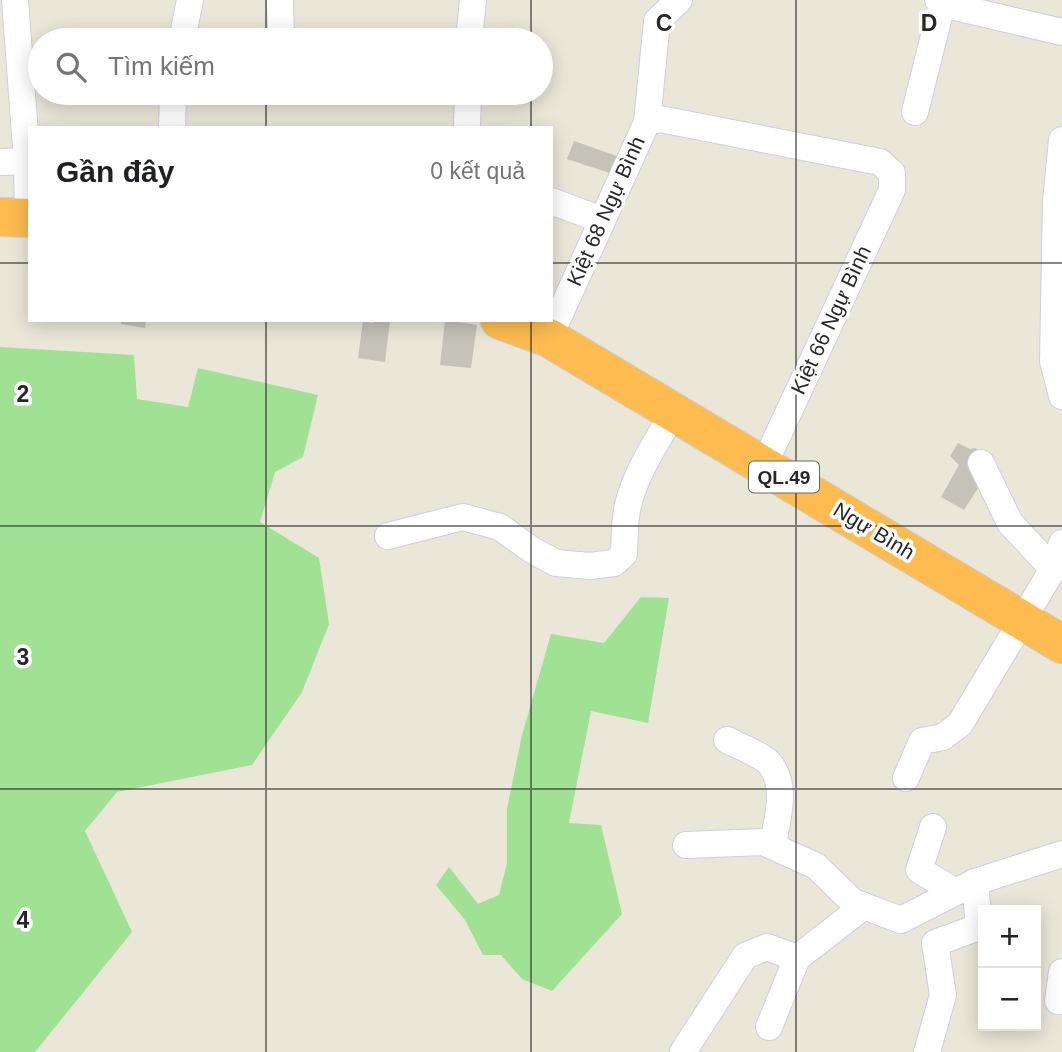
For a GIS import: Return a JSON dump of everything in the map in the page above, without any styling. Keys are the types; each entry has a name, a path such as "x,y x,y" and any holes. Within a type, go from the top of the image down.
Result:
{"highway":[{"name":"Ngự Bình","path":"505,322 549,338 1062,644"}],"street":[{"path":"15,0 28,148"},
{"path":"184,28 190,0"},
{"path":"281,0 281,28"},
{"path":"470,28 473,0"},
{"name":"Kiệt 68 Ngự Bình","path":"549,338 646,122 657,21 678,0"},
{"path":"915,112 940,2 1062,32"},
{"path":"172,126 173,105"},
{"path":"467,126 468,105"},
{"name":"Kiệt 66 Ngự Bình","path":"646,122 660,120 880,162 892,173 892,190 764,465"},
{"path":"1062,140 1056,201 1058,308 1053,361 1062,396"},
{"path":"0,162 28,161"},
{"path":"19,218 28,167"},
{"path":"553,202 602,220"},
{"path":"388,536 463,517 500,527 556,563 590,566 614,563 624,554 628,505 634,489 643,467 674,412"},
{"path":"981,463 1010,523 1053,569"},
{"path":"906,779 922,741 943,737 960,724 1053,569 1062,544"},
{"path":"727,740 769,762 779,782 780,805 773,844"},
{"path":"933,827 919,870 965,887"},
{"path":"686,845 763,842 773,844 816,866 853,902 901,920 965,887 1062,853"},
{"path":"927,1052 943,995 935,943 979,927 965,887"},
{"path":"769,1027 797,958 864,906"},
{"path":"683,1052 745,956 766,947 797,958"},
{"path":"1058,1001 1062,972"}],"green space":[{"path":"0,347 134,355 137,399 188,407 198,368 318,395 303,457 275,472 260,522 319,558 329,624 302,692 252,765 117,792 85,831 132,932 35,1052 0,1052"},
{"path":"641,597 669,598 648,723 591,711 569,823 601,825 622,914 552,991 522,979 501,955 483,955 465,920 436,885 449,867 478,904 499,895 507,863 507,809 522,735 551,634 604,643"}],"building":[{"path":"574,141 631,161 625,178 567,159"},
{"path":"121,322 146,322 145,328"},
{"path":"363,322 390,322 385,362 358,358"},
{"path":"445,322 477,325 471,368 440,365"},
{"path":"958,443 970,449 976,448 983,464 980,485 964,510 941,497 959,465 950,456"}]}
